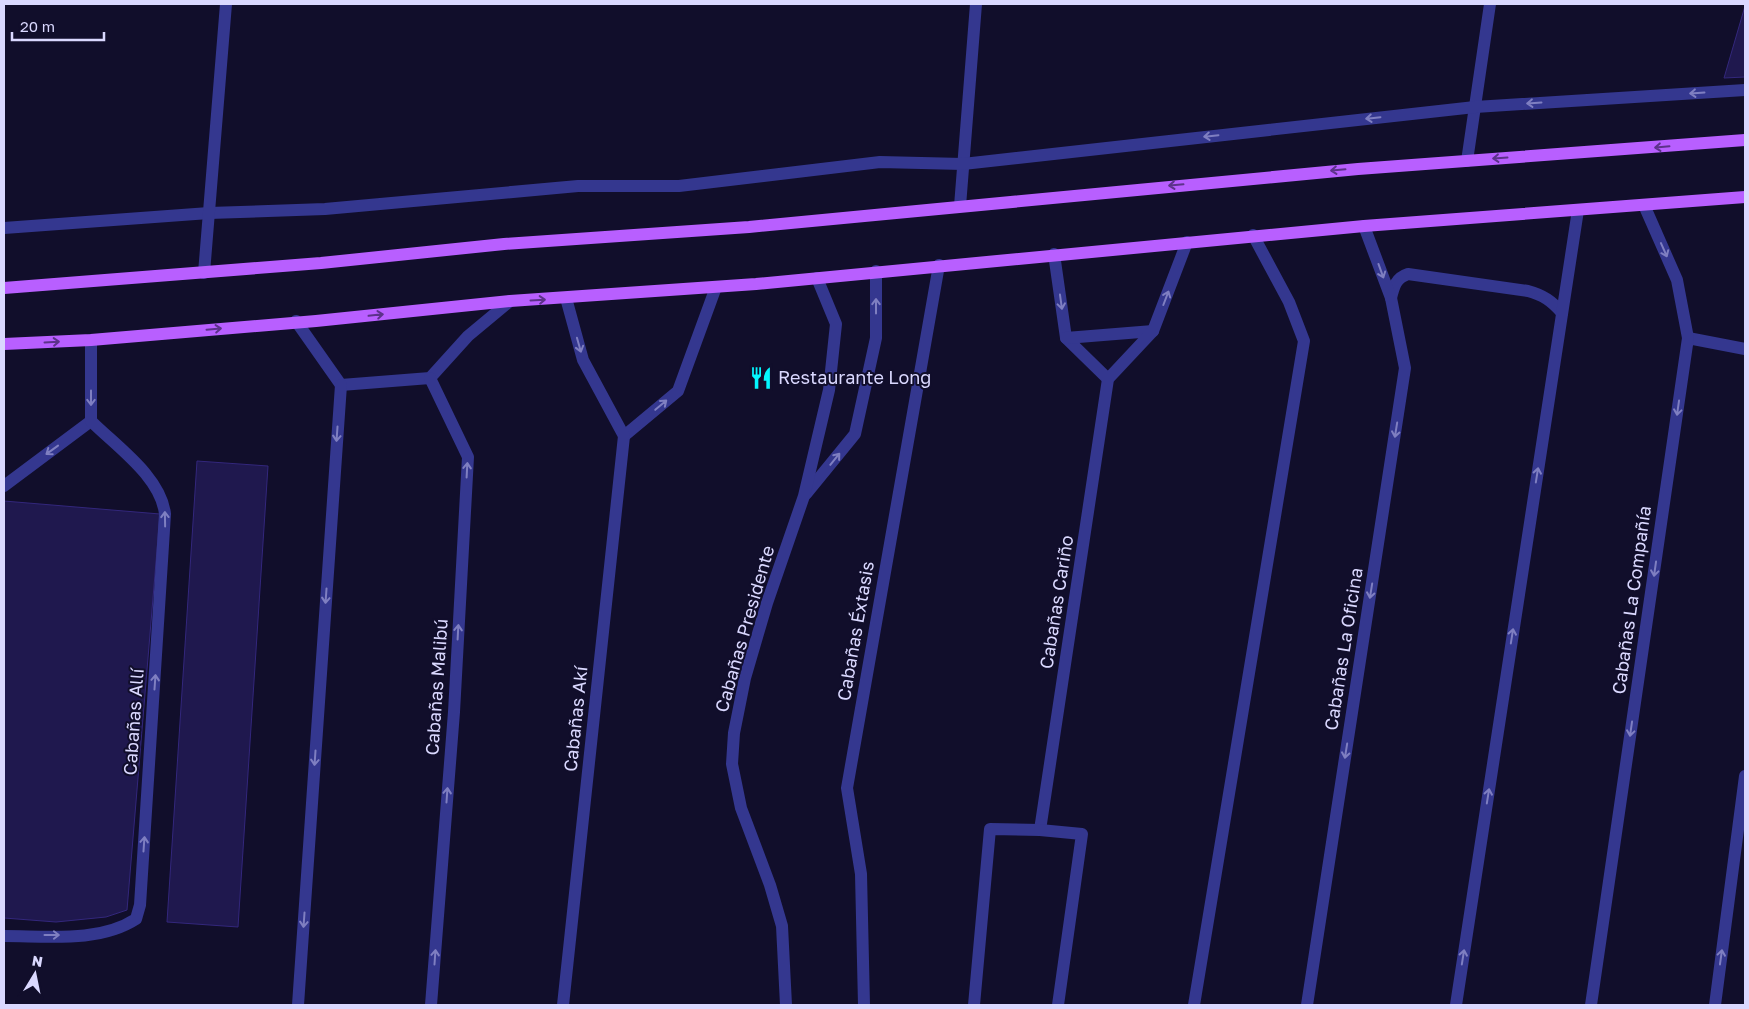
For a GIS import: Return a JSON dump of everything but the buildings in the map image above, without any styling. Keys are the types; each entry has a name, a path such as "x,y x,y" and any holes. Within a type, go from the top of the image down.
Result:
{"main road":[{"path":"4,288 204,273 504,244 749,227 1256,178 1745,140"},
{"path":"4,344 91,340 510,301 817,278 1364,226 1745,197"}],"street":[{"path":"204,273 226,4"},
{"path":"960,206 976,4"},
{"path":"1467,161 1490,4"},
{"path":"4,228 209,213 325,209 578,186 679,186 880,162 963,164 1475,107 1745,90"},
{"name":"Cabañas La Compañía","path":"1591,1005 1688,338 1677,280 1644,206"},
{"path":"1456,1005 1578,210"},
{"name":"Cabañas La Oficina","path":"1307,1005 1405,368 1391,298 1364,226"},
{"path":"1194,1005 1304,341 1289,302 1253,236"},
{"path":"1054,254 1066,338 1108,379 1153,331 1187,242"},
{"name":"Cabañas Éxtasis","path":"864,1005 861,874 847,788 939,265"},
{"name":"Cabañas Presidente","path":"804,496 855,434 876,338 876,271"},
{"path":"1391,298 1394,284 1402,276 1408,274 1540,294 1554,303 1562,313"},
{"name":"Cabañas Presidente","path":"786,1005 782,926 770,885 741,808 732,764 734,733 745,678 767,603 804,496 829,390 836,324 817,278"},
{"path":"566,298 583,360 624,436 678,391 716,287"},
{"path":"341,385 430,378 468,336 510,301"},
{"path":"296,321 341,385 298,1005"},
{"path":"1066,338 1153,331"},
{"path":"1688,338 1745,349"},
{"path":"4,486 91,421 91,340"},
{"name":"Cabañas Malibú","path":"430,378 468,457 454,712 431,1005"},
{"name":"Cabañas Cariño","path":"1040,830 1108,379"},
{"name":"Cabañas Allí","path":"4,936 106,933 123,927 136,919 140,905 165,514 158,490 149,478 91,421"},
{"name":"Cabañas Akí","path":"563,1005 624,436"},
{"path":"1715,1005 1745,776"},
{"path":"974,1005 990,829 1040,830 1082,834 1058,1005"}],"place":[{"name":"Restaurante Long","path":"761,378"}]}
